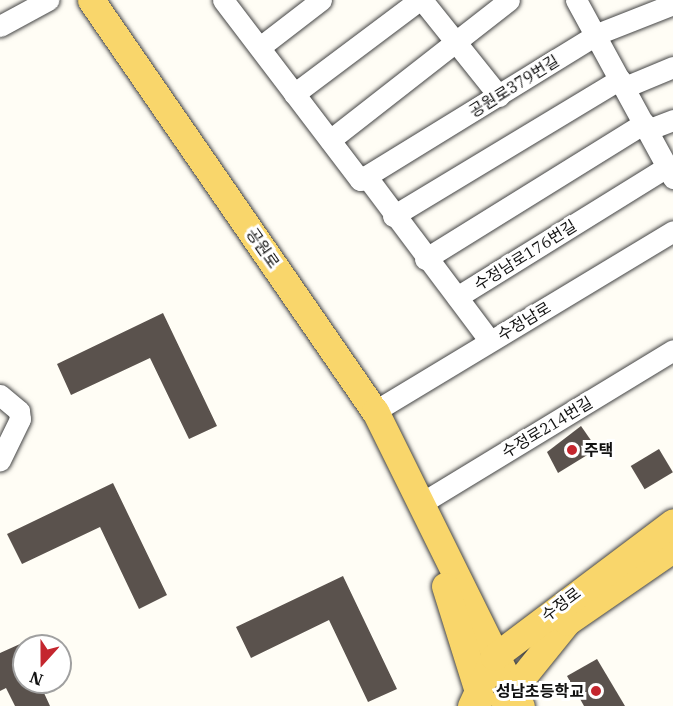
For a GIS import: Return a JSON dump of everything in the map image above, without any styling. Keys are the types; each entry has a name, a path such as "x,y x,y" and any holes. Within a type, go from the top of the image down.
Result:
{"main road":[{"name":"공원로","path":"91,0 375,411 494,657 511,699"},
{"name":"공원로","path":"420,504 477,701"},
{"name":"수정로","path":"477,701 494,657 673,522"},
{"name":"수정로","path":"511,699 567,622 673,549"}],"street":[{"path":"0,26 48,0"},
{"name":"수정남로176번길","path":"223,0 330,140 363,178 490,341"},
{"path":"260,47 321,0"},
{"path":"294,94 420,0 499,96"},
{"path":"330,140 509,0"},
{"path":"576,0 597,34 671,173"},
{"name":"공원로379번길","path":"363,178 597,34 673,4"},
{"path":"393,216 530,133 623,83 673,67"},
{"path":"425,259 554,179 646,126 673,120"},
{"name":"수정남로176번길","path":"457,297 594,212 671,173"},
{"name":"수정남로","path":"375,411 673,231"},
{"name":"수정로214번길","path":"420,504 673,350"},
{"path":"0,395 19,411 20,419 0,460"}],"building":[{"path":"163,313 217,426 189,439 150,358 71,395 57,364"},
{"name":"주택","path":"581,426 597,449 558,473 547,452"},
{"path":"659,449 673,472 645,489 631,466"},
{"path":"113,483 167,595 139,609 100,527 22,564 7,534"},
{"path":"343,576 397,689 368,702 329,620 251,658 236,627"},
{"path":"12,648 12,694 44,694 50,706 15,706 6,688 0,691 0,653"},
{"name":"성남초등학교","path":"597,659 625,706 584,706 567,676"}],"place":[{"name":"주택","path":"572,450"},
{"name":"성남초등학교","path":"596,691"}]}
